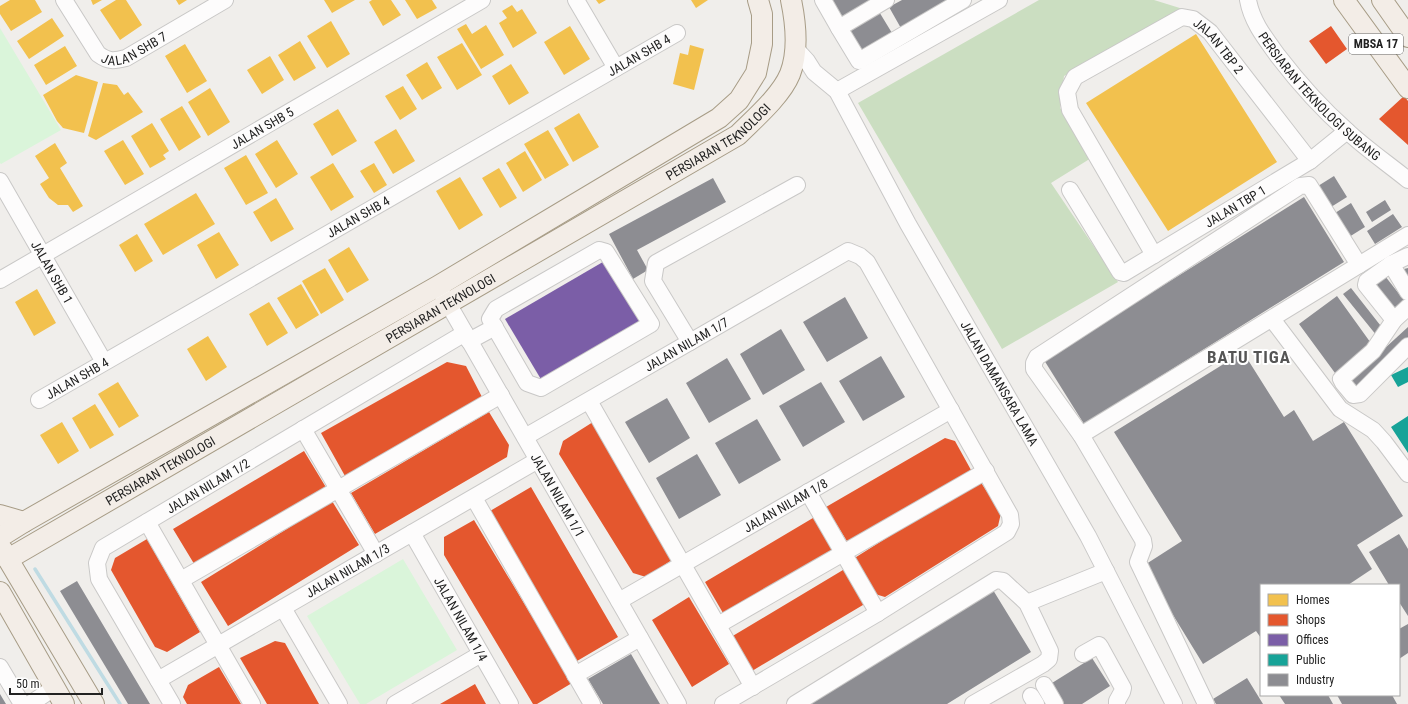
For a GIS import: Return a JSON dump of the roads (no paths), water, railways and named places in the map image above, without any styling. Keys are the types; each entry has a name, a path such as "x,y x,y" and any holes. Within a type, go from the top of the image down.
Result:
{"main road":[{"name":"PERSIARAN TEKNOLOGI","path":"0,537 438,286 719,118 739,100 756,73 762,44 762,14 758,0"},
{"name":"PERSIARAN TEKNOLOGI","path":"3,554 41,540 738,135 765,109 790,74 795,48 795,20 791,0"},
{"name":"MBSA 17","path":"1344,0 1408,88"},
{"name":"MBSA 17","path":"1382,0 1408,37"},
{"path":"0,515 24,522"},
{"path":"22,583 25,565 41,540"},
{"path":"3,554 22,583 94,704"},
{"path":"2,591 59,696"}],"street":[{"name":"JALAN SHB 7","path":"64,0 98,54 105,60 115,61 126,58 225,0"},
{"name":"JALAN SHB 5","path":"0,280 482,0"},
{"path":"576,0 616,68"},
{"path":"823,0 862,68"},
{"path":"839,28 886,0"},
{"path":"837,91 862,68 963,0"},
{"name":"PERSIARAN TEKNOLOGI SUBANG","path":"1248,0 1250,14 1264,37 1288,69 1346,131 1408,180"},
{"path":"862,68 996,1"},
{"name":"JALAN TBP 2","path":"1154,255 1070,110 1067,92 1075,77 1182,17 1193,19 1210,32 1310,161"},
{"name":"JALAN SHB 4","path":"39,400 677,33"},
{"name":"JALAN DAMANSARA LAMA","path":"795,48 814,72 837,91 908,224 1069,502 1106,571 1171,703"},
{"path":"790,74 805,74 814,72"},
{"name":"JALAN TBP 1","path":"1070,190 1120,272 1124,273 1310,161 1346,131"},
{"name":"JALAN SHB 1","path":"0,181 104,362"},
{"path":"690,342 653,281 656,263 797,185"},
{"path":"1206,704 1138,562 1144,546 1143,540 1081,435 1034,369 1034,363 1037,358 1300,186 1309,185 1359,265"},
{"path":"1081,435 1408,235"},
{"path":"599,250 606,252 651,324 541,388 527,383 495,327 490,319 496,309 599,250"},
{"name":"JALAN NILAM 1/7","path":"525,438 848,251 860,256 867,262 951,410"},
{"path":"1394,320 1366,285 1367,281 1391,264 1408,256"},
{"path":"1391,264 1408,292"},
{"name":"JALAN NILAM 1/1","path":"438,286 678,704"},
{"path":"1408,307 1394,320 1373,351 1341,379 1343,383 1353,395 1360,394 1408,346"},
{"path":"1272,318 1340,409 1373,430 1408,474"},
{"name":"JALAN NILAM 1/2","path":"172,704 99,579 97,563 103,548 303,429 467,337 495,327"},
{"path":"181,580 501,395"},
{"path":"589,401 753,686"},
{"path":"723,704 878,613 1007,532 1011,524 1010,515 951,410"},
{"name":"JALAN NILAM 1/8","path":"619,601 951,410"},
{"path":"303,429 376,554"},
{"name":"JALAN NILAM 1/3","path":"158,680 538,460"},
{"path":"718,625 986,471"},
{"path":"808,492 878,613"},
{"path":"474,498 592,704"},
{"path":"147,522 252,704"},
{"name":"JALAN NILAM 1/4","path":"412,533 510,704"},
{"path":"1026,602 1106,571"},
{"path":"795,704 996,580 1003,581 1026,602 1050,652 1049,659 1043,664 973,704"},
{"path":"284,608 339,704"},
{"path":"575,675 640,638"},
{"path":"1083,654 1099,645 1123,688 1117,704"},
{"path":"395,704 481,654"},
{"path":"0,667 22,704"},
{"path":"1044,685 1055,704"},
{"path":"30,704 59,696"}],"waterway":[{"path":"35,569 120,704"}],"district":[{"name":"BATU TIGA","path":"1249,357"}]}
